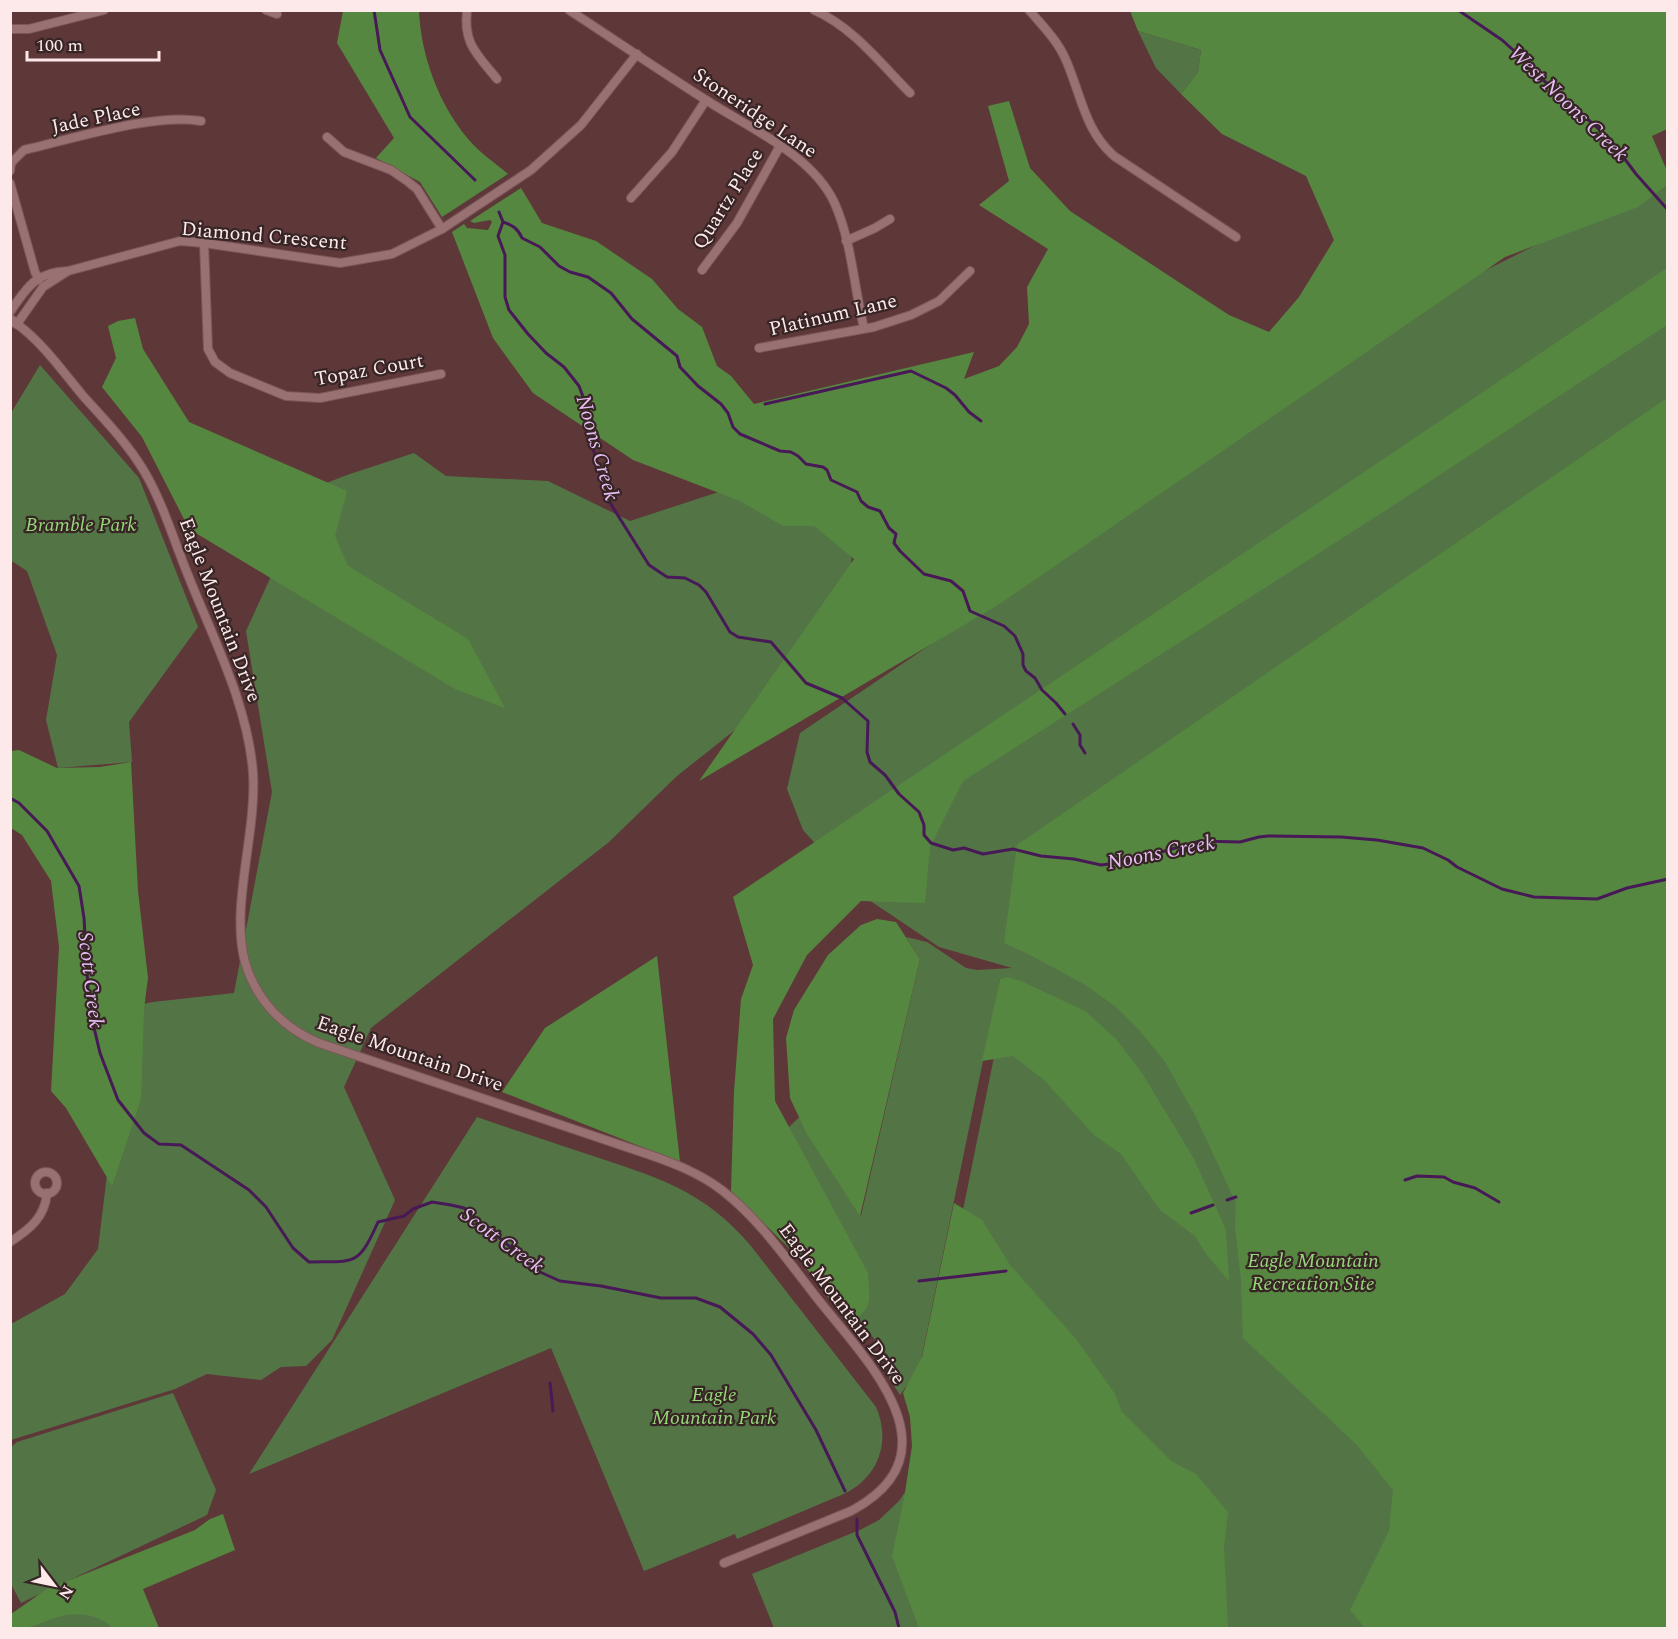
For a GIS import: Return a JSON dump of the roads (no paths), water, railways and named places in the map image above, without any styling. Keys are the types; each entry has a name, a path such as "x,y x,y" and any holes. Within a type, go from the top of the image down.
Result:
{"street":[{"path":"10,29 29,29 104,10"},
{"path":"266,10 277,14"},
{"path":"467,10 465,24 469,44 497,79"},
{"name":"Stoneridge Lane","path":"569,10 780,146 812,170 835,203 846,241 864,328"},
{"path":"814,10 853,35 910,93"},
{"path":"1029,10 1059,48 1087,120 1105,148 1236,237"},
{"name":"Diamond Crescent","path":"38,278 53,271 68,271 180,241 340,263 392,254 442,229 514,183 581,124 637,54"},
{"path":"631,198 672,152 706,100"},
{"name":"Jade Place","path":"10,171 11,163 24,150 131,125 185,118 201,121"},
{"path":"327,137 344,152 391,170 412,185 417,189 442,229"},
{"name":"Quartz Place","path":"702,270 737,223 780,146"},
{"path":"10,183 38,278 43,287"},
{"path":"846,241 890,219"},
{"name":"Topaz Court","path":"204,243 207,349 215,362 230,373 286,396 320,398 441,374"},
{"name":"Diamond Crescent","path":"14,322 43,287 68,271"},
{"name":"Platinum Lane","path":"759,348 874,327 911,315 939,301 970,271"},
{"path":"10,312 27,288 38,278"},
{"name":"Eagle Mountain Drive","path":"14,322 39,343 114,431 144,471 163,512 234,692 245,724 253,775 252,813 242,911 242,948 253,983 272,1011 293,1029 319,1043 650,1155 690,1171 712,1183 741,1207 768,1237 869,1364 891,1396 899,1418 902,1445 895,1469 881,1490 867,1502 851,1511 724,1563"},
{"path":"10,1242 33,1224 46,1207 47,1193"}],"waterway":[{"name":"Noons Creek","path":"374,10 380,50 410,117 475,180"},
{"name":"West Noons Creek","path":"1458,10 1502,40 1609,138 1636,174 1668,210"},
{"name":"Noons Creek","path":"499,212 503,222 498,236 505,255 505,297 509,310 528,334 546,353 564,367 579,386 594,426 592,445 607,498 649,565 667,577 685,578 699,585 706,592 730,632 738,637 771,642 806,683 842,698 868,721 867,752 870,762 919,812 924,825 924,835 931,843 953,850 964,848 983,854 1013,849 1041,856 1074,859 1101,865 1126,862 1200,841 1240,842 1268,836 1341,837 1377,840 1423,848 1502,889 1534,897 1597,899 1627,888 1668,879"},
{"path":"503,222 515,228 522,238 540,247 559,266 588,277 611,293 632,319 677,356 680,367 698,386 721,404 728,413 733,427 740,434 780,451 791,452 806,464 823,467 827,470 831,480 857,492 861,501 868,507 880,511 889,528 896,534 894,543 924,574 951,581 963,591 970,611 1004,626 1015,636 1023,654 1023,665 1026,671 1035,678 1042,690 1065,714"},
{"path":"765,404 911,371 946,388 981,421"},
{"path":"1073,724 1080,735 1080,745 1085,753"},
{"name":"Scott Creek","path":"10,798 19,803 47,831 79,886 84,918 89,1006 100,1053 118,1100 144,1133 159,1144 181,1145 249,1190 266,1207 293,1248 309,1262 336,1262 353,1259 365,1247 378,1222 404,1216 413,1209 432,1202 464,1208 540,1272 560,1281 601,1286 661,1298 696,1298 720,1307 753,1334 771,1355 816,1430 845,1491"},
{"path":"1405,1180 1417,1176 1444,1177 1475,1188 1499,1202"},
{"path":"1227,1200 1236,1197"},
{"path":"1191,1213 1213,1205"},
{"path":"919,1281 1006,1271"},
{"path":"550,1383 553,1411"},
{"name":"Scott Creek","path":"857,1519 857,1535 895,1612 899,1628"}],"park label":[{"name":"Bramble Park","path":"81,525"},
{"name":"Eagle Mountain Recreation Site","path":"1313,1272"},
{"name":"Eagle Mountain Park","path":"714,1406"}]}
